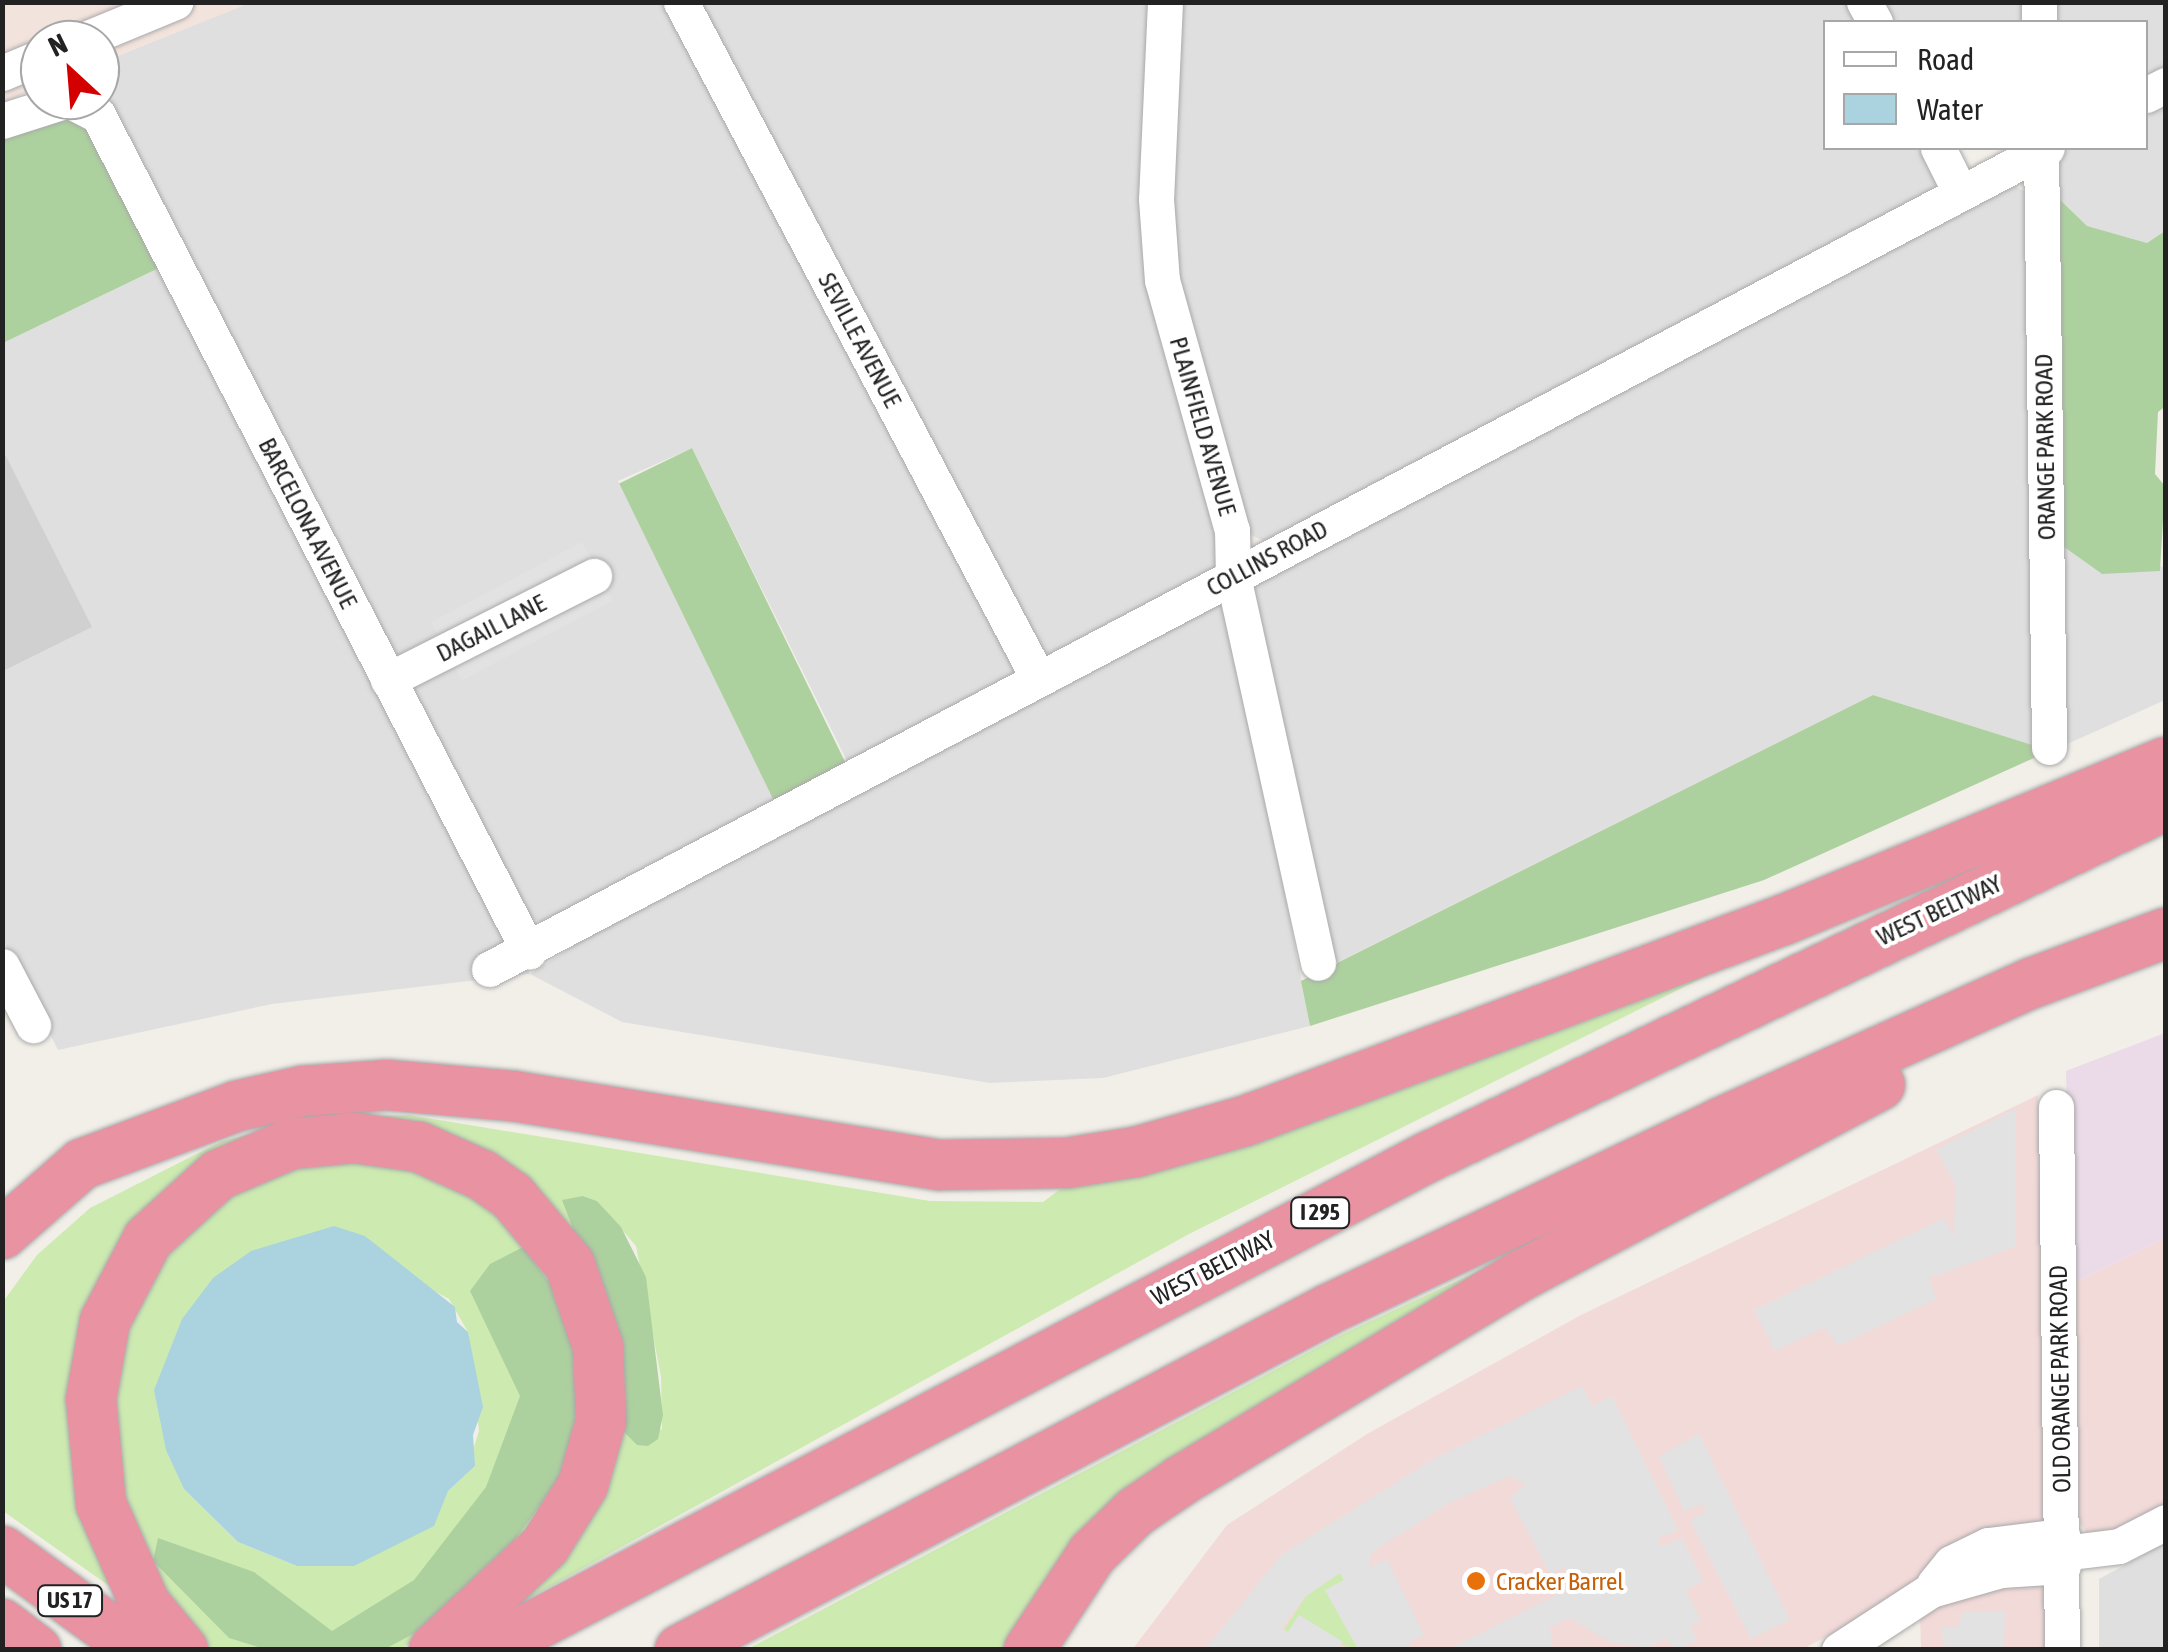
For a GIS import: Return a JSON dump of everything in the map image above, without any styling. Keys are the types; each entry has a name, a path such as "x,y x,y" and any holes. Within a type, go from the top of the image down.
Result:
{"highway":[{"path":"2,1234 82,1164 126,1151 238,1106 303,1091 387,1085 513,1096 940,1165 1103,1159 1264,1114 1783,920 2166,762"},
{"name":"WEST BELTWAY","path":"488,1650 1428,1157 2166,805"},
{"path":"680,1650 1329,1309 1720,1123 2032,983 2164,933"},
{"path":"1029,1650 1092,1554 1135,1512 1213,1460 1524,1274 2164,933"},
{"path":"183,1650 145,1604 100,1504 91,1399 105,1321 148,1239 218,1174 291,1144 355,1138 418,1147 482,1175 512,1196 570,1266 598,1347 600,1421 583,1485 535,1557 434,1650"},
{"path":"2,1266 126,1151"},
{"name":"US 17","path":"2,1552 138,1650"},
{"name":"US 17","path":"2,1624 36,1650"}],"street":[{"path":"120,25 175,2"},
{"name":"SEVILLE AVENUE","path":"681,2 1038,678"},
{"name":"PLAINFIELD AVENUE","path":"1165,2 1156,199 1162,280 1232,530 1232,576 1318,963"},
{"name":"BARCELONA AVENUE","path":"96,120 108,132 529,952"},
{"path":"1939,150 1960,192"},
{"name":"COLLINS ROAD","path":"489,969 529,952 1038,678 2039,150"},
{"name":"ORANGE PARK ROAD","path":"2043,150 2050,747"},
{"name":"DAGAIL LANE","path":"388,680 594,576"},
{"path":"2,966 32,1025"},
{"name":"OLD ORANGE PARK ROAD","path":"2056,1108 2062,1650"},
{"path":"1840,1650 1931,1590 2063,1552 2118,1546 2166,1522"}],"shaded area":[{"path":"3,3 249,3 120,55 120,20 20,20 20,95 3,102"},
{"path":"249,3 666,3 1010,641 1014,674 849,765 692,448 618,481 785,800 545,923 526,917 115,120 120,120 120,55"},
{"path":"700,3 1151,3 1143,191 1224,558 1205,581 1050,657 1034,649"},
{"path":"1173,3 1850,3 1859,20 1823,20 1823,150 1924,150 1938,177 1930,195 1266,542 1247,533 1173,278"},
{"path":"1876,3 2030,3 2030,20 1876,20"},
{"path":"2050,3 2165,3 2165,74 2148,83 2148,20 2050,20"},
{"path":"2165,94 2165,231 2147,243 2086,226 2056,196 2060,156 2066,150 2148,150 2148,103"},
{"path":"2005,181 2026,192 2039,747 1873,695 1334,964 1250,591 1257,575"},
{"path":"163,266 530,974 272,1004 58,1050 3,940 2,671 91,627 3,450 3,343"},
{"path":"3,450 92,627 2,671"},
{"path":"582,542 613,600 462,681 431,622"},
{"path":"2060,544 2102,574 2166,566 2165,700 2063,746"},
{"path":"1222,600 1231,609 1310,1026 1103,1078 990,1083 622,1022 530,974 643,901"},
{"path":"2165,1033 2165,1238 2070,1285 2066,1071"},
{"path":"2038,1095 2047,1518 2036,1526 1941,1557 1887,1604 1803,1649 1132,1650 1227,1525 1367,1434 1581,1315"},
{"path":"2015,1109 2015,1247 1929,1278 1936,1299 1838,1346 1824,1328 1775,1351 1754,1310 1944,1218 1954,1237 1955,1184 1936,1149"},
{"path":"2165,1238 2165,1507 2108,1537 2087,1533 2075,1516 2070,1285"},
{"path":"1582,1386 1592,1406 1612,1396 1678,1530 1657,1539 1660,1547 1682,1538 1703,1581 1686,1590 1701,1620 1690,1626 1697,1640 1677,1650 1665,1638 1648,1648 1610,1642 1569,1618 1550,1627 1552,1649 1449,1649 1560,1593 1567,1582 1565,1567 1550,1574 1510,1498 1526,1484 1509,1476 1449,1503 1371,1553 1370,1567 1387,1559 1424,1635 1409,1643 1412,1649 1358,1649 1325,1590 1344,1580 1340,1573 1306,1596 1281,1628 1288,1632 1299,1615 1343,1642 1338,1649 1205,1649 1281,1555 1435,1458"},
{"path":"1699,1434 1790,1620 1751,1639 1690,1520 1705,1512 1704,1504 1684,1511 1659,1456"},
{"path":"2165,1543 2165,1649 2099,1649 2099,1579"},
{"path":"1999,1579 2041,1582 2048,1594 2049,1649 1921,1649 1920,1615 1944,1598"},
{"path":"1963,1611 2005,1612 2004,1649 1943,1649 1942,1627 1958,1627"}],"green space":[{"path":"54,120 73,120 87,127 163,266 3,343 3,132"},
{"path":"2056,196 2087,226 2147,243 2165,231 2166,406 2158,412 2155,474 2165,486 2160,571 2102,574 2060,544"},
{"path":"692,448 847,766 774,802 619,484"},
{"path":"1873,695 2039,747 2036,757 1764,880 1310,1026 1301,981"},
{"path":"1720,969 1189,1234 520,1603 601,1465 552,1225 315,1129 103,1297 122,1595 3,1511 2,1303 37,1255 90,1208 222,1141 317,1118 409,1115 930,1201 1043,1202 1059,1190","holes":["583,1196 597,1201 636,1246 661,1377 662,1430 623,1407 621,1354 582,1247"]},
{"path":"287,1157 421,1161 537,1245 586,1391 553,1502 439,1624 401,1649 197,1650 157,1603 99,1415 156,1245","holes":["365,1236 416,1281 449,1299 468,1332 479,1431 470,1460 475,1466 448,1491 297,1566 238,1542 184,1489"]},
{"path":"583,1196 597,1201 621,1227 646,1277 663,1415 658,1439 648,1446 637,1445 618,1426 621,1354 562,1200"},
{"path":"523,1247 563,1301 583,1380 566,1470 508,1549 428,1626 385,1649 265,1649 229,1638 153,1561 158,1538 254,1572 332,1631 414,1580 486,1487 520,1396 470,1291 490,1264"},
{"path":"1493,1264 1180,1470 1016,1649 746,1650 1341,1335"},
{"path":"1340,1573 1344,1580 1326,1591 1358,1649 1283,1631 1306,1596"}],"water":[{"path":"334,1226 365,1236 455,1307 457,1322 468,1332 483,1407 473,1435 475,1466 448,1491 434,1526 354,1566 297,1566 238,1542 184,1489 166,1450 154,1390 182,1319 213,1278 251,1251"}],"place":[{"name":"Cracker Barrel","path":"1476,1581"}]}
